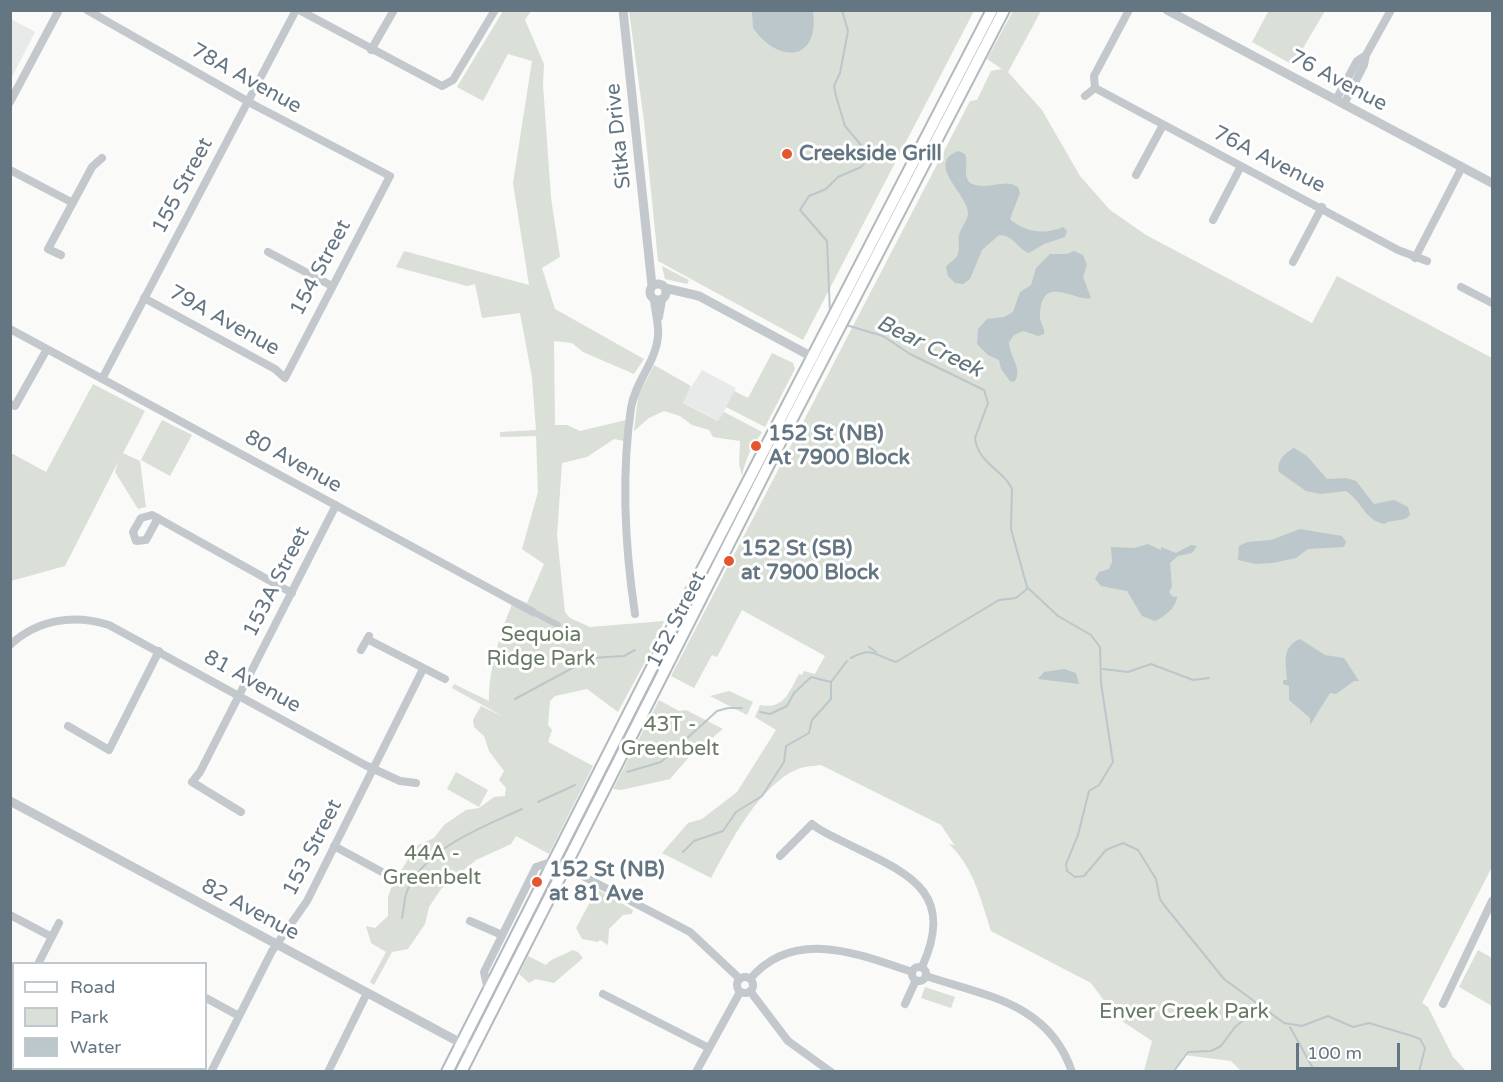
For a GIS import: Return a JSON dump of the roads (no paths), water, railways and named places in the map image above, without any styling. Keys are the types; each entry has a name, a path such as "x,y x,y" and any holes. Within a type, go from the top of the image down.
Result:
{"main road":[{"name":"152 Street","path":"461,1071 823,362 840,306 992,10"},
{"name":"152 Street","path":"447,1071 812,357 848,315 1004,10"}],"street":[{"path":"10,102 59,10"},
{"name":"78A Avenue","path":"87,10 248,102 390,176"},
{"path":"297,10 442,86 453,80 495,10"},
{"name":"155 Street","path":"102,379 297,10"},
{"path":"371,50 394,10"},
{"name":"Sitka Drive","path":"623,10 651,257 660,292"},
{"path":"1084,96 1095,88 1094,76 1129,10"},
{"name":"76 Avenue","path":"1167,10 1492,183"},
{"path":"1340,102 1391,10"},
{"name":"76A Avenue","path":"1095,88 1415,258 1427,261"},
{"path":"1136,175 1163,125"},
{"path":"61,255 48,249 92,167 102,158"},
{"path":"1213,220 1241,166"},
{"path":"1415,258 1462,166"},
{"path":"10,170 73,203"},
{"name":"154 Street","path":"285,378 390,176"},
{"path":"1293,262 1322,207"},
{"path":"268,252 332,286"},
{"path":"1461,287 1492,303"},
{"path":"635,614 626,530 628,442 633,396 657,344 660,292 692,294 823,362"},
{"name":"79A Avenue","path":"144,298 274,369 285,378"},
{"name":"80 Avenue","path":"10,329 558,625"},
{"path":"13,405 47,349"},
{"name":"153A Street","path":"241,812 192,782 200,772 336,506"},
{"path":"158,518 292,593"},
{"name":"81 Avenue","path":"10,645 38,627 68,619 86,619 109,625 372,767 400,781 416,783"},
{"path":"361,650 368,637 445,679"},
{"path":"68,726 109,750 159,651"},
{"name":"153 Street","path":"211,1071 277,945 304,907 423,669"},
{"name":"82 Avenue","path":"10,801 472,1049"},
{"path":"780,856 812,824 911,878 927,898 934,919 932,941 922,967 926,976 1010,1003 1029,1013 1057,1041 1072,1071"},
{"path":"334,846 382,872"},
{"path":"488,991 484,972 536,867 554,861 690,932 740,979 750,979 778,958 814,948 850,951 922,980 926,976"},
{"path":"1443,1004 1492,901"},
{"path":"10,915 52,937"},
{"path":"470,921 502,935"},
{"path":"39,962 59,923"},
{"path":"906,1004 916,967 922,967"},
{"path":"696,1071 740,992 738,983 740,979"},
{"path":"740,992 744,994 750,991 752,985 750,979"},
{"path":"750,991 788,1041 831,1071"},
{"path":"328,1071 367,993"},
{"path":"603,994 709,1048"},
{"path":"207,999 239,1017"}],"water":[{"path":"752,11 813,11 810,40 804,48 795,52 785,52 774,48 753,28"},
{"path":"958,151 965,154 966,176 970,183 983,186 1007,183 1018,187 1020,193 1010,219 1022,227 1035,231 1049,231 1063,227 1067,231 1065,237 1044,244 1029,253 1009,238 999,235 982,250 970,279 963,284 955,283 948,276 946,267 958,254 959,235 968,214 967,207 951,181 945,164 949,157"},
{"path":"1074,251 1083,255 1087,265 1083,277 1091,298 1061,292 1046,295 1042,302 1040,315 1044,334 1038,336 1023,331 1014,335 1009,342 1017,368 1017,377 1014,382 1010,381 1001,369 999,360 988,355 977,344 978,329 987,319 1004,317 1013,312 1020,292 1031,285 1036,268 1050,254 1067,254"},
{"path":"1294,448 1307,456 1327,479 1346,478 1356,481 1374,504 1394,500 1408,507 1410,515 1404,519 1384,524 1372,519 1346,491 1320,494 1306,491 1279,472 1278,468 1282,458"},
{"path":"1300,529 1342,536 1346,542 1344,547 1308,549 1296,558 1273,563 1256,564 1238,560 1239,546 1247,542 1271,540"},
{"path":"1148,544 1176,553 1191,545 1197,546 1192,553 1178,556 1170,563 1172,586 1169,592 1173,597 1177,596 1175,604 1155,621 1142,616 1127,591 1101,586 1095,579 1099,572 1109,569 1112,562 1111,547 1134,548"},
{"path":"1300,639 1325,655 1344,658 1359,681 1354,681 1336,694 1330,693 1310,725 1310,718 1289,700 1289,686 1283,684 1283,680 1287,680 1287,651 1294,642"},
{"path":"1064,669 1076,673 1079,684 1038,679 1044,672"}],"waterway":[{"name":"Bear Creek","path":"830,313 827,241 800,210 809,196 826,189 838,177 861,167 867,159 867,152 845,126 834,86 840,73 848,31 842,10"},
{"name":"Bear Creek","path":"846,325 883,336 910,354 984,390 988,403 975,438 977,447 986,461 1004,477 1012,489 1011,529 1027,587 1058,616 1091,635 1100,647 1101,683 1113,762 1099,785 1089,791 1078,835 1066,864 1067,871 1075,877 1084,876 1106,850 1123,843 1138,850 1156,879 1160,899 1224,979 1284,1023 1302,1026 1328,1016 1353,1027 1369,1023 1420,1039 1425,1048 1419,1072"},
{"path":"851,658 870,652 896,662 999,600 1016,598 1028,588"},
{"path":"869,647 876,652"},
{"path":"515,699 591,658 624,656 635,650"},
{"path":"760,712 770,714 787,706 794,693 811,677 831,682 847,661"},
{"path":"1103,669 1128,672 1151,664 1193,680 1209,678"},
{"path":"683,852 694,841 723,831 736,812 762,796 784,762 786,746 809,733 812,720 831,699 831,682"},
{"path":"627,772 661,762 717,711 742,708"},
{"path":"538,802 575,785"},
{"path":"402,918 407,891 427,863 457,841 522,809"},
{"path":"1174,1071 1188,1052 1211,1051 1221,1046 1235,1027 1261,1006"},
{"path":"1290,1027 1315,1072"}],"place":[{"name":"Creekside Grill","path":"787,154"},
{"name":"152 St (NB) At 7900 Block","path":"756,446"},
{"name":"152 St (SB) at 7900 Block","path":"729,561"},
{"name":"152 St (NB) at 81 Ave","path":"537,882"}],"park label":[{"name":"Sequoia Ridge Park","path":"541,647"},
{"name":"43T - Greenbelt","path":"670,737"},
{"name":"44A - Greenbelt","path":"432,866"},
{"name":"Enver Creek Park","path":"1184,1012"}]}
